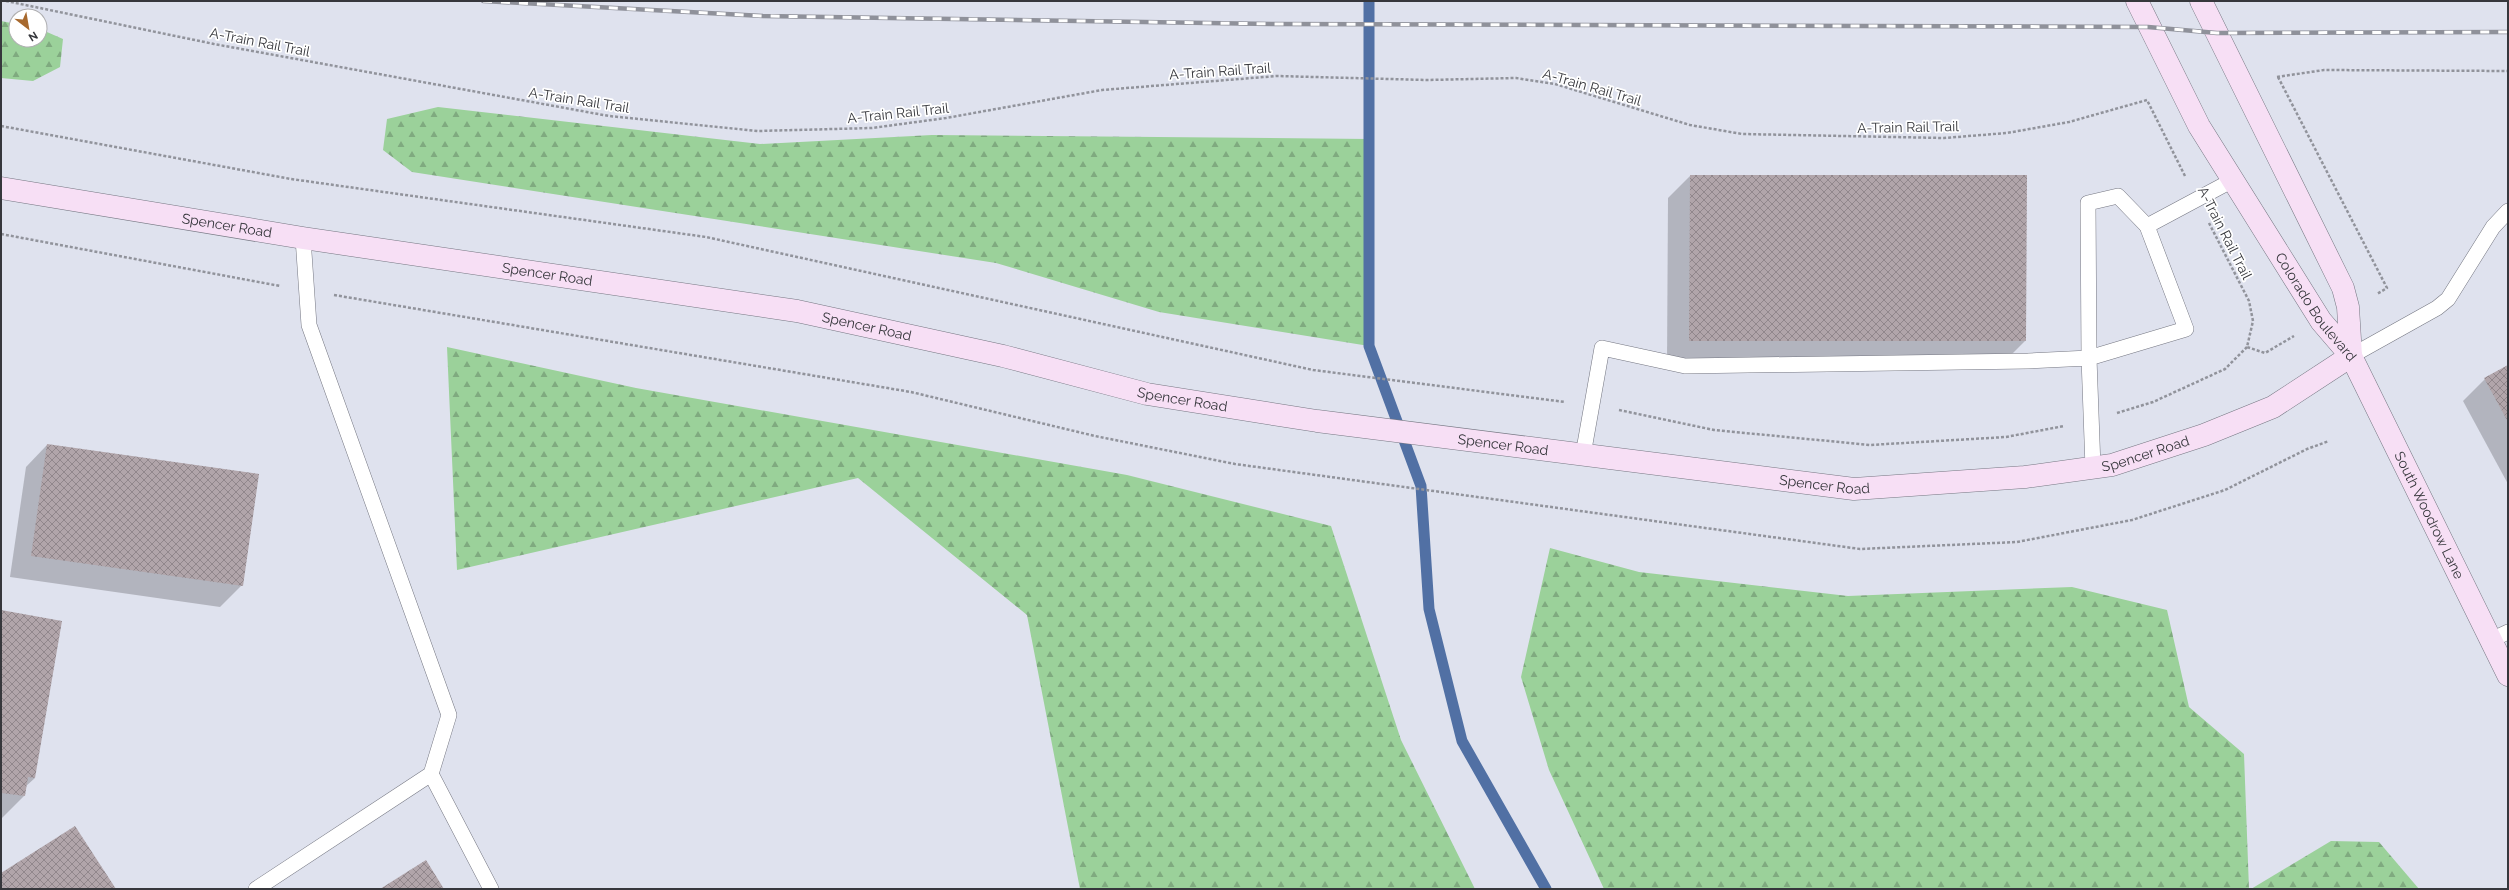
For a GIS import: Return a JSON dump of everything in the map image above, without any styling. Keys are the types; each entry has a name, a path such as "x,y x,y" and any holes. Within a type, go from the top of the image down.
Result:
{"street":[{"name":"Colorado Boulevard","path":"2137,1 2199,126 2321,321 2351,356"},
{"name":"Colorado Boulevard","path":"2201,1 2343,288 2348,307 2351,356"},
{"name":"Spencer Road","path":"1,188 303,238 797,310 1003,356 1147,394 1317,421 1854,489 2025,477 2112,465 2204,435 2273,407 2351,356"},
{"name":"South Woodrow Lane","path":"2351,356 2500,636 2508,675"}],"lane":[{"path":"2147,226 2233,180"},
{"path":"1583,455 1602,348 1685,366 2020,361 2089,358 2186,329 2147,226 2118,196 2088,203 2089,358 2093,468"},
{"path":"2351,356 2437,308 2448,299 2493,227 2508,211"},
{"path":"256,889 431,774 449,715 310,325 303,238"},
{"path":"431,774 491,889"}],"path":[{"name":"A-Train Rail Trail","path":"6,1 222,45 609,116 758,131 872,128 946,118 1102,90 1277,76 1427,80 1516,78 1555,84 1690,126 1742,134 1888,138 1952,137 2007,133 2069,122 2147,100 2249,301 2254,320 2247,347"},
{"path":"2377,293 2387,288 2278,77 2324,70 2508,71"},
{"path":"1,126 291,179 706,237 1313,370 1591,405 1714,430 1870,445 2006,437 2091,421 2153,402 2225,369 2247,347 2265,353"},
{"path":"1,234 307,291 911,392 1095,436 1235,464 1502,502 1860,549 2017,542 2132,520 2225,490 2307,449 2329,441"}],"green space":[{"path":"1,21 8,22 8,48 48,48 48,32 63,39 60,67 33,81 1,78"},
{"path":"438,107 760,144 932,135 1369,139 1369,346 1159,312 996,263 412,172 383,150 387,119"},
{"path":"447,347 636,388 1127,475 1331,526 1401,740 1475,889 1080,889 1027,615 858,478 457,570"},
{"path":"1550,548 1639,572 1848,596 2072,587 2167,610 2189,707 2244,754 2249,889 1604,889 1549,770 1521,677"},
{"path":"2331,841 2379,842 2419,889 2251,889"}],"building":[{"path":"1690,175 2027,175 2026,341 1689,341"},
{"path":"2508,365 2508,422 2484,378"},
{"path":"47,444 259,474 243,586 31,556"},
{"path":"1,610 62,621 35,778 28,777 25,796 1,793"},
{"path":"75,826 116,889 1,889 1,873"},
{"path":"426,860 444,889 380,889"}],"waterway":[{"path":"1369,1 1369,346 1421,486 1429,609 1462,741 1546,889"}],"railway":[{"path":"483,1 763,16 1274,24 2148,27 2217,33 2508,32"}]}
